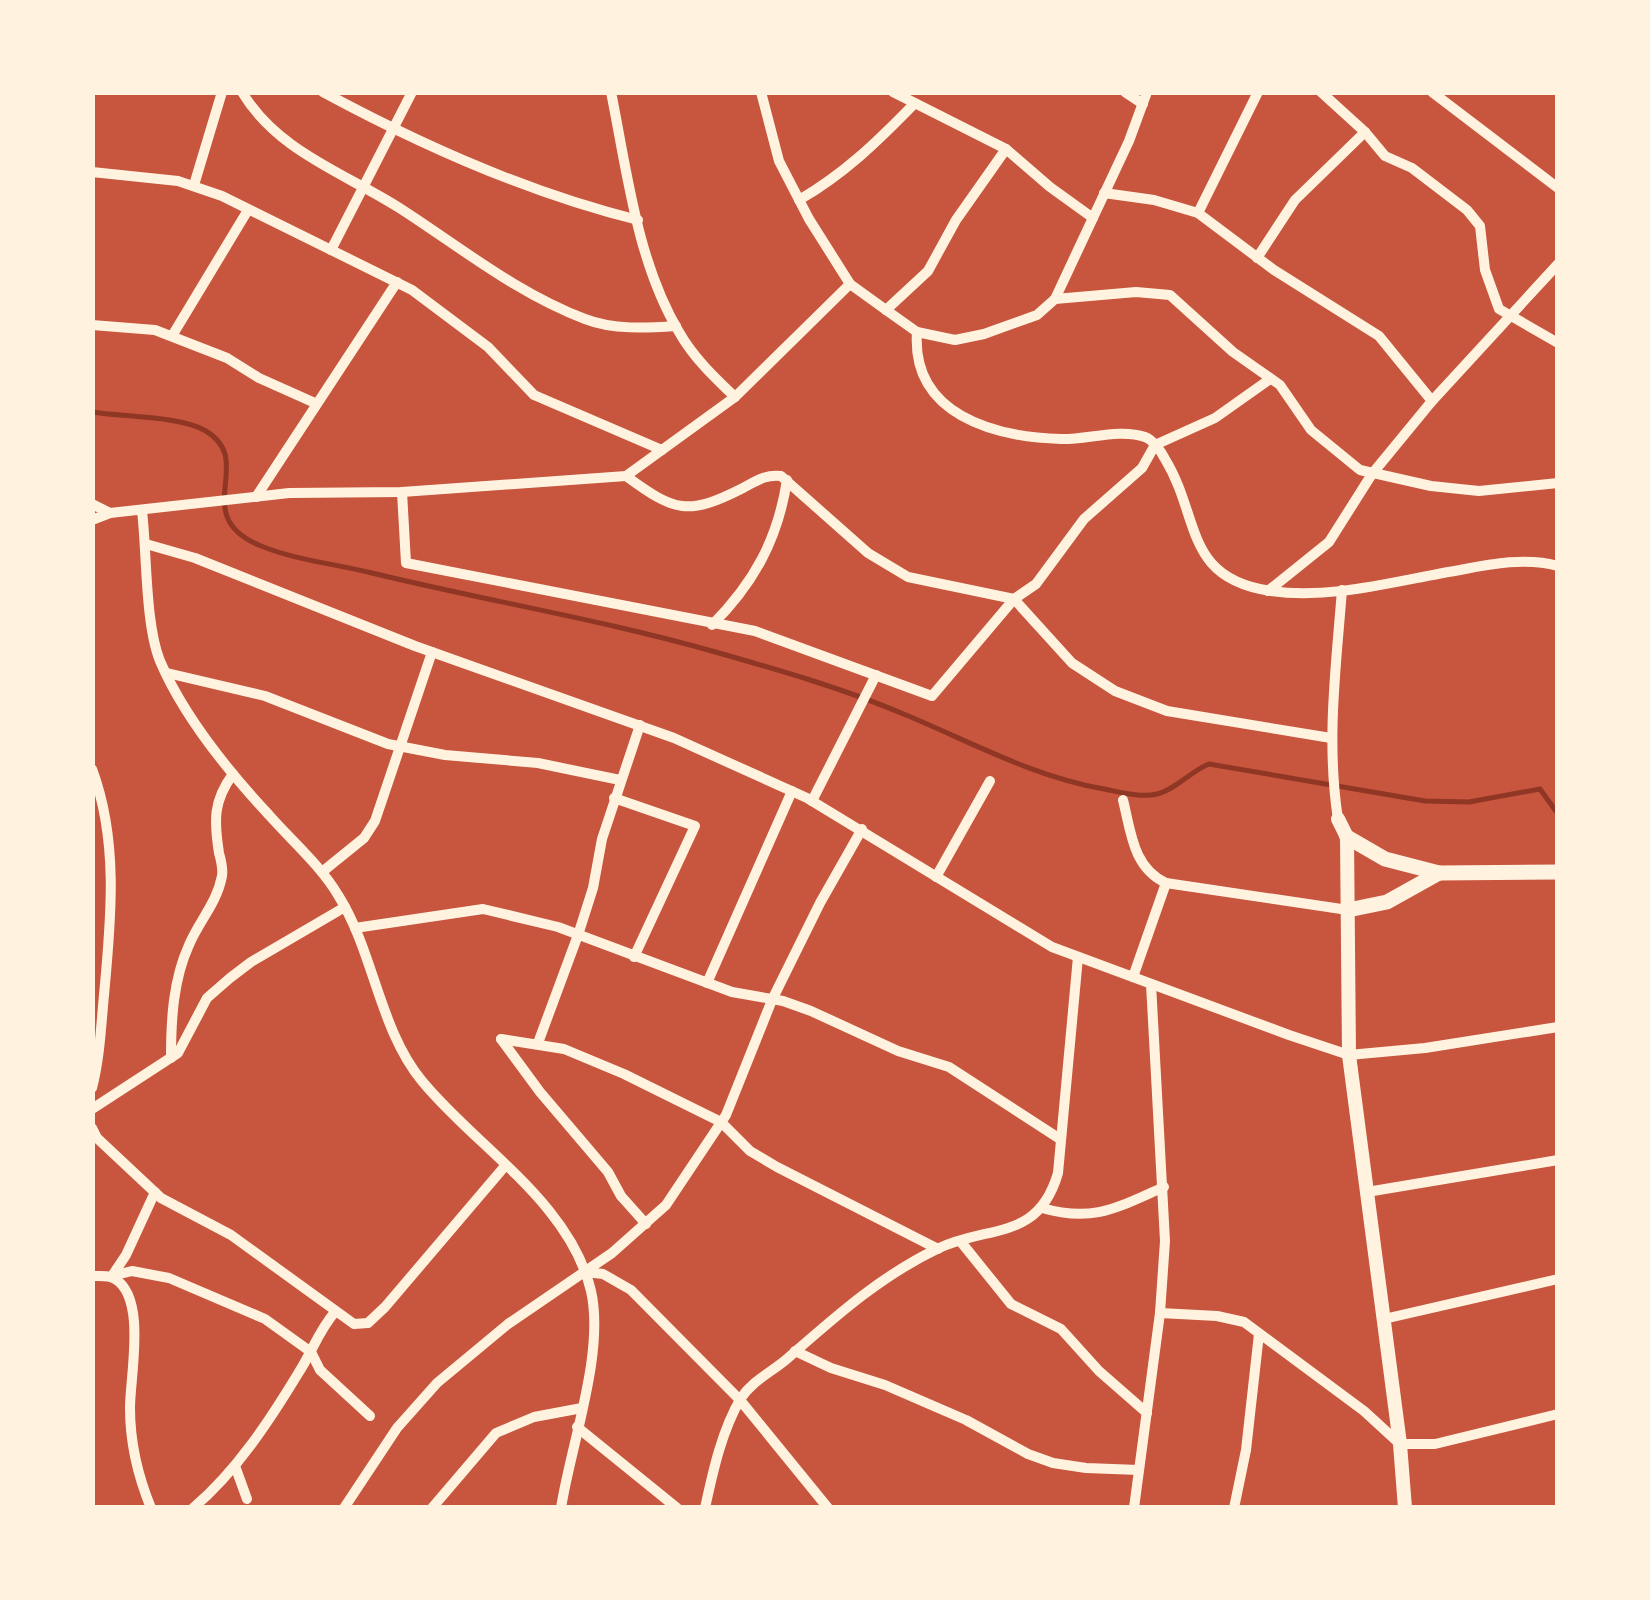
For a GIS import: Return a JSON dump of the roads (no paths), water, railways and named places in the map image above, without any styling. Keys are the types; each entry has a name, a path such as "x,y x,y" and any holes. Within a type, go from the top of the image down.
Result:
{"main road":[{"path":"1347,837 1386,860 1439,873 1558,872"},
{"path":"1348,910 1387,902 1439,873"}],"street":[{"path":"194,185 222,92"},
{"path":"242,92 254,112 328,170 404,210 510,282 586,320 614,326 676,326"},
{"path":"323,92 526,187 638,220"},
{"path":"331,250 412,92"},
{"path":"610,92 650,266 676,326 703,365 735,397"},
{"path":"760,92 779,161 850,284 917,332 956,340 1037,316 1055,300 1145,98 1124,92"},
{"path":"894,92 1006,150 1093,218"},
{"path":"1198,213 1258,92"},
{"path":"1320,92 1365,132 1384,156 1412,168 1467,210 1480,226 1485,270 1499,308 1558,343"},
{"path":"1432,92 1558,188"},
{"path":"799,200 834,180 861,158 913,105"},
{"path":"1257,258 1296,200 1326,166 1365,132"},
{"path":"886,310 928,271 956,220 1006,150"},
{"path":"92,172 194,185 397,282 488,347 534,395 662,450"},
{"path":"1104,193 1154,200 1198,213 1257,258 1378,336 1432,401"},
{"path":"172,336 248,210"},
{"path":"1268,591 1329,542 1372,474 1432,401 1558,264"},
{"path":"256,497 397,282"},
{"path":"92,520 110,513 289,493 402,492 626,476 735,397 850,284"},
{"path":"1055,300 1136,292 1170,295 1233,352 1280,385 1311,430 1360,470 1430,486 1480,491 1558,483"},
{"path":"92,325 155,330 227,358 258,378 316,403"},
{"path":"917,332 921,374 935,398 971,422 1016,436 1063,440 1146,437 1174,473 1198,545 1210,566 1237,580 1268,591 1297,593 1342,590 1493,564 1542,562 1558,566"},
{"path":"402,492 406,563 755,631 932,696 1014,599 1036,584 1075,530 1142,468 1155,446 1215,418 1270,379"},
{"path":"626,476 667,503 690,508 710,505 768,474 781,476 868,553 908,577 1014,599 1072,664 1115,690 1167,712 1331,738"},
{"path":"712,625 742,594 760,566 782,510 786,480"},
{"path":"92,504 110,513"},
{"path":"142,510 154,631 159,659 167,674 216,752 322,872 345,907 401,1047 418,1077 543,1206 585,1272 593,1321 582,1408 561,1508"},
{"path":"146,544 195,558 432,652 640,725 812,801 1052,947 1350,1054 1424,1048 1558,1028"},
{"path":"1342,590 1331,773 1338,819 1347,837 1350,1054 1405,1508"},
{"path":"322,872 364,838 375,821 432,652"},
{"path":"167,674 264,696 400,746 445,756 538,763 620,780"},
{"path":"812,801 876,675"},
{"path":"538,1042 578,936 614,798 640,725"},
{"path":"92,770 104,806 111,886 100,1059 92,1088"},
{"path":"171,1058 171,1014 180,971 189,943 212,906 223,873 214,810 222,788 233,774"},
{"path":"936,878 990,781"},
{"path":"707,984 792,792"},
{"path":"614,798 695,826 634,957"},
{"path":"1123,800 1136,856 1154,878 1348,910"},
{"path":"344,1508 397,1428 436,1382 508,1324 585,1272 666,1206 722,1122 772,1000 862,829"},
{"path":"1133,977 1166,883"},
{"path":"92,1109 178,1053 207,998 251,962 345,907"},
{"path":"355,928 483,909 578,936 707,984 811,1011 898,1051 949,1067 1060,1139"},
{"path":"705,1508 724,1434 750,1385 866,1291 938,1249 1020,1226 1042,1208 1058,1173 1078,956"},
{"path":"1134,1508 1160,1313 1165,1241 1151,984"},
{"path":"646,1224 501,1039 538,1042 624,1074 722,1122 750,1151 778,1167 938,1249"},
{"path":"92,1128 97,1138 156,1192 231,1234 354,1324 368,1323 505,1166"},
{"path":"1367,1192 1558,1160"},
{"path":"1042,1208 1064,1214 1108,1212 1164,1187"},
{"path":"112,1276 156,1192"},
{"path":"961,1242 1011,1304 1061,1330 1146,1413"},
{"path":"92,1276 132,1271 169,1278 265,1319 311,1352 320,1370 370,1416"},
{"path":"585,1272 603,1274 632,1290 740,1400 828,1508"},
{"path":"112,1276 124,1286 134,1320 132,1446 150,1508"},
{"path":"1384,1319 1558,1280"},
{"path":"193,1508 227,1478 311,1352 322,1327 336,1312"},
{"path":"1160,1313 1244,1322 1364,1411 1400,1444 1435,1444 1558,1414"},
{"path":"1234,1508 1246,1450 1259,1334"},
{"path":"795,1351 950,1413 1053,1463 1139,1470"},
{"path":"432,1508 496,1432 534,1417 582,1408"},
{"path":"578,1427 678,1508"},
{"path":"235,1466 246,1499"}],"waterway":[{"path":"92,412 165,419 204,430 219,442 226,457 228,519 239,534 274,551 676,641 743,660 860,697 1028,767 1078,783 1151,795 1170,789 1209,764 1425,801 1469,802 1540,789 1558,814"}]}
